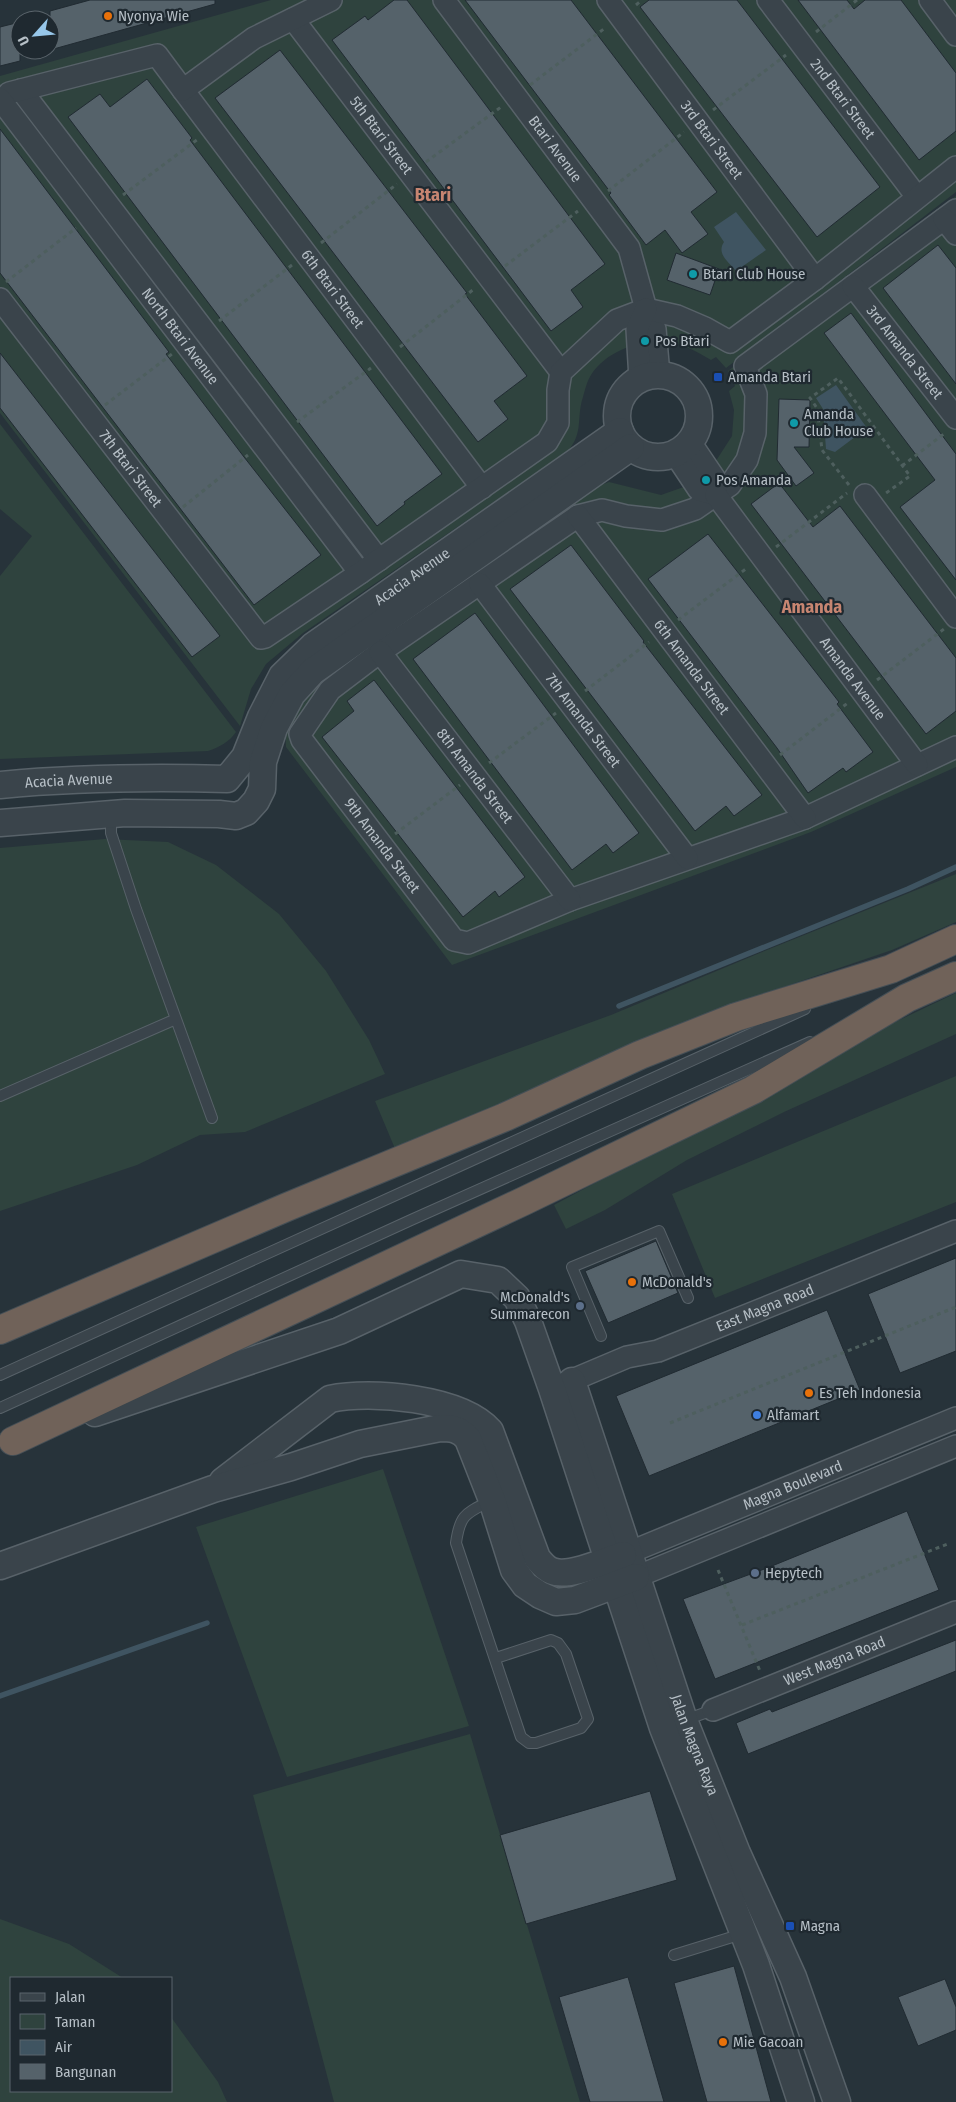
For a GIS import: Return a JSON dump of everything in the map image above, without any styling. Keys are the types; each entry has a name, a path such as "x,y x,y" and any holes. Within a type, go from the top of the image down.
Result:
{"highway":[{"path":"0,1330 287,1207 505,1117 640,1055 736,1017 891,969 956,939"},
{"path":"6,1444 524,1201 753,1090 907,998 956,976"}],"street":[{"path":"183,90 254,38 331,0"},
{"name":"Btari Avenue","path":"444,0 629,248 646,309 656,329 649,377"},
{"name":"3rd Btari Street","path":"608,0 815,279"},
{"name":"2nd Btari Street","path":"768,0 917,197"},
{"path":"930,0 956,34"},
{"name":"5th Btari Street","path":"293,19 561,372"},
{"name":"6th Btari Street","path":"21,90 157,55 482,488"},
{"path":"0,97 21,90"},
{"name":"North Btari Avenue","path":"21,90 108,205 262,444 360,574"},
{"name":"North Btari Avenue","path":"0,97 90,217 191,334 282,432 380,560"},
{"path":"360,574 548,442 558,423 558,390 561,372 617,320 646,309 677,316 705,328 730,342 815,279 956,167"},
{"path":"380,652 578,516 602,510 626,516 662,520 695,509 730,486 747,460 755,433 756,394 745,366 853,286 952,221"},
{"name":"3rd Amanda Street","path":"853,286 952,424"},
{"name":"7th Btari Street","path":"0,299 261,638 360,574"},
{"path":"649,377 678,380 687,387 697,404 699,424 683,448 657,458 647,456 625,439 618,421 620,401 631,385 649,377"},
{"name":"Acacia Avenue","path":"227,779 235,819 246,812 256,801 267,798 254,759 261,717 282,676 313,646 625,439"},
{"path":"683,448 715,478 716,495"},
{"name":"Amanda Avenue","path":"716,495 917,765"},
{"path":"868,499 956,617"},
{"name":"6th Amanda Street","path":"578,516 805,818"},
{"name":"7th Amanda Street","path":"480,584 687,858"},
{"name":"9th Amanda Street","path":"380,652 330,690 300,732 302,740 381,845 454,940 468,943 570,900"},
{"name":"8th Amanda Street","path":"380,652 570,900"},
{"path":"570,900 805,818 956,747"},
{"name":"Acacia Avenue","path":"0,785 34,782 170,778 227,779 254,759"},
{"path":"0,823 111,814 235,819"},
{"name":"East Magna Road","path":"562,1385 627,1357 658,1351 956,1231"},
{"name":"Jalan Magna Raya","path":"6,1444 339,1332 461,1274 498,1280 517,1298 562,1385 743,1934 801,2102"},
{"path":"213,1489 330,1399 350,1396 404,1397 455,1409 482,1422 490,1431 537,1558 543,1566 551,1571 570,1573 618,1557"},
{"name":"Magna Boulevard","path":"618,1557 956,1418"},
{"path":"0,1566 213,1489 291,1467 360,1444 450,1428 464,1433 468,1439 492,1500 514,1570 524,1585 556,1602 574,1600 626,1581"},
{"name":"Magna Boulevard","path":"626,1581 956,1446"},
{"name":"West Magna Road","path":"713,1710 956,1612"},
{"name":"Jalan Magna Raya","path":"674,1724 737,1853 794,1977 837,2102"}],"lane":[{"path":"111,814 111,833 136,909 212,1118"},
{"path":"0,1375 891,969"},
{"path":"0,1408 420,1216 907,998"},
{"path":"0,1096 176,1019"},
{"path":"601,1336 572,1267 659,1231 688,1298"},
{"path":"492,1500 466,1514 458,1526 456,1543 521,1737 529,1742 536,1743 581,1728 588,1719 566,1654 558,1643 551,1640 496,1658"},
{"path":"674,1724 713,1710"},
{"path":"674,1955 743,1934"}],"path":[{"path":"282,432 384,358 584,207 595,202 858,0"},
{"path":"108,205 212,129"},
{"path":"0,287 90,217"},
{"path":"90,417 191,334"},
{"path":"381,845 852,489 822,450 817,408 810,398 838,378 910,476 868,499"},
{"path":"902,466 952,424"},
{"path":"168,519 262,444"},
{"path":"670,1423 956,1307"},
{"path":"742,1625 950,1543"},
{"path":"718,1570 742,1625 766,1688"}],"green space":[{"path":"271,0 956,0 956,192 726,368 716,357 711,360 685,346 668,342 646,343 625,348 606,359 598,366 588,380 581,405 578,431 568,451 303,633 266,664 251,689 240,726 0,413 0,76"},
{"path":"956,196 956,767 811,832 452,965 286,747 285,727 307,693 333,669 598,486 609,482 661,495 695,483 710,470 732,436 734,410 729,391 735,386 728,371"},
{"path":"0,424 236,732 224,744 208,751 0,759 0,576 32,536 0,509"},
{"path":"105,839 168,842 216,865 279,914 326,971 369,1040 385,1074 245,1132 200,1135 137,1165 0,1211 0,848"},
{"path":"956,874 956,922 892,950 742,1001 396,1151 375,1101 611,1015"},
{"path":"956,993 956,1034 784,1112 687,1160 605,1210 566,1229 554,1205 891,1024"},
{"path":"956,1076 956,1202 715,1298 672,1194"},
{"path":"383,1469 469,1726 287,1777 196,1527"},
{"path":"470,1734 580,2102 334,2102 253,1795"},
{"path":"0,1919 69,1944 121,1977 10,1977 10,2092 172,2092 172,2018 218,2082 227,2102 0,2102"}],"water":[{"path":"736,212 766,250 736,271 722,254 724,242 714,227"},
{"path":"836,385 867,428 835,452 826,449 823,409 816,398"}],"building":[{"path":"90,0 215,0 215,4 60,47 60,10 54,10"},
{"path":"394,0 407,0 605,264 571,290 583,307 551,331 332,40 365,16 368,20"},
{"path":"465,0 571,0 717,192 691,212 708,234 682,253 665,230 646,245 609,195 611,193"},
{"path":"649,0 737,0 880,187 817,237 640,7"},
{"path":"798,0 847,0 854,9 865,0 901,0 956,73 956,131 919,160"},
{"path":"10,24 10,60 20,61 0,66 0,27"},
{"path":"280,50 467,293 465,294 527,376 494,401 508,419 478,442 215,98"},
{"path":"147,79 192,138 190,140 442,474 404,502 405,504 377,526 68,117 100,94 110,107"},
{"path":"0,129 169,352 166,354 321,555 254,605 0,273"},
{"path":"938,245 956,268 956,384 883,288"},
{"name":"Btari Club House","path":"676,253 719,269 710,295 667,280"},
{"path":"851,313 956,454 956,580 900,507 935,480 824,333"},
{"path":"0,353 220,636 192,657 0,408"},
{"name":"Amanda Club House","path":"779,399 810,400 809,447 794,447 814,473 796,486 777,460"},
{"path":"779,483 813,527 840,506 956,658 956,711 926,734 751,504"},
{"path":"708,534 839,702 837,704 873,752 846,772 843,768 808,793 777,748 648,579"},
{"path":"571,545 643,642 762,795 734,816 726,806 695,831 510,589"},
{"path":"475,613 639,833 613,853 606,844 572,870 413,659"},
{"path":"374,680 525,877 499,897 495,891 463,917 322,737 354,711 347,701"},
{"name":"McDonald's","path":"656,1241 678,1293 608,1323 585,1271"},
{"path":"956,1258 956,1351 900,1373 868,1294"},
{"path":"827,1310 860,1390 649,1476 616,1396"},
{"path":"907,1511 939,1590 715,1679 683,1599 767,1568"},
{"path":"956,1640 956,1671 748,1754 736,1723 770,1709 772,1712"},
{"path":"650,1791 677,1880 526,1924 500,1835"},
{"name":"Mie Gacoan","path":"734,1966 771,2102 707,2102 674,1983"},
{"path":"628,1977 664,2102 590,2102 559,1997"},
{"path":"945,1979 956,2007 956,2030 918,2046 898,1997"}],"waterway":[{"path":"619,1006 908,889 956,867"},
{"path":"0,1696 207,1623"}],"place":[{"name":"Nyonya Wie","path":"108,16"},
{"name":"Btari Club House","path":"693,274"},
{"name":"Pos Btari","path":"645,341"},
{"name":"Amanda Btari","path":"718,377"},
{"name":"Amanda Club House","path":"794,423"},
{"name":"Pos Amanda","path":"706,480"},
{"name":"McDonald's","path":"632,1282"},
{"name":"McDonald's Summarecon","path":"580,1306"},
{"name":"Es Teh Indonesia","path":"809,1393"},
{"name":"Alfamart","path":"757,1415"},
{"name":"Hepytech","path":"755,1573"},
{"name":"Magna","path":"790,1926"},
{"name":"Mie Gacoan","path":"723,2042"}],"district":[{"name":"Btari","path":"433,195"},
{"name":"Amanda","path":"812,607"}]}
